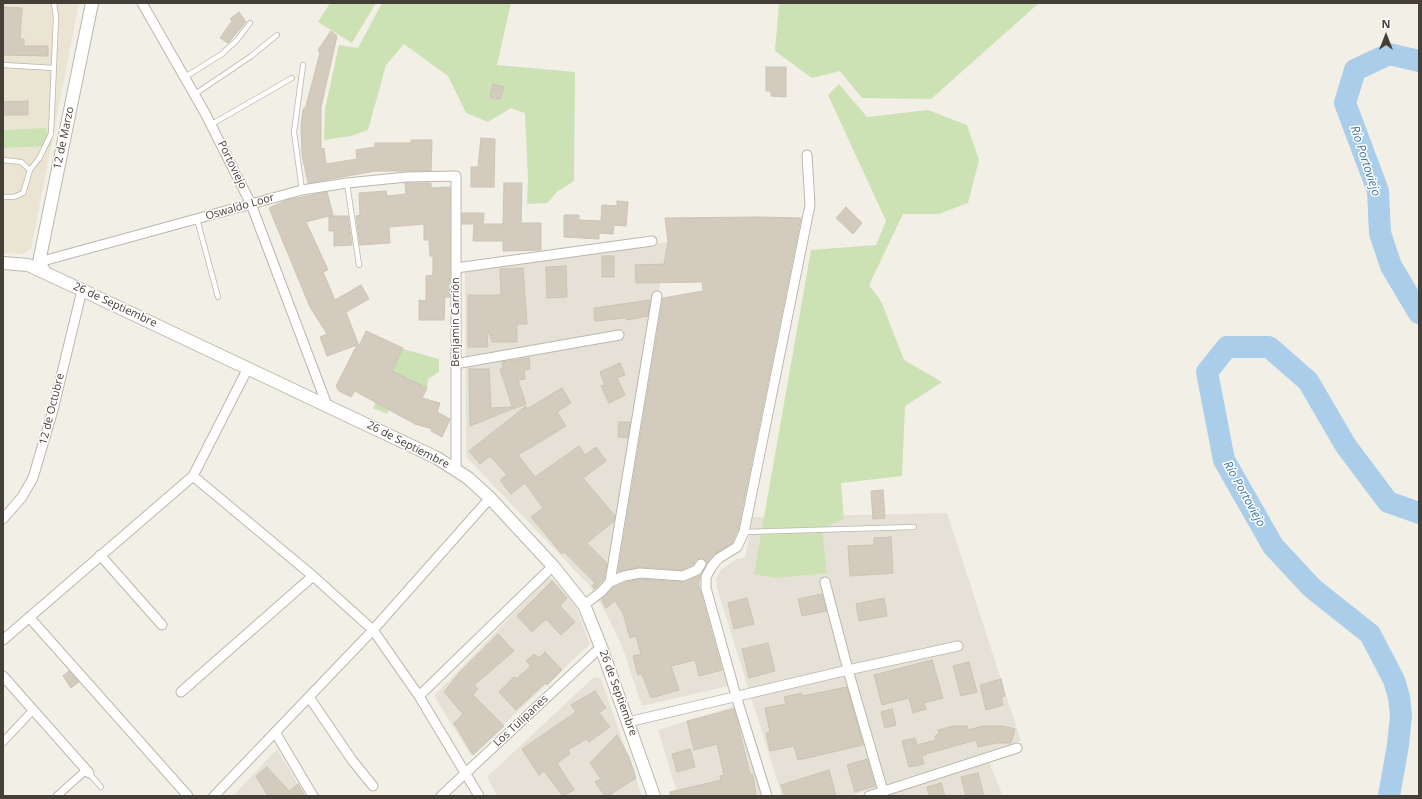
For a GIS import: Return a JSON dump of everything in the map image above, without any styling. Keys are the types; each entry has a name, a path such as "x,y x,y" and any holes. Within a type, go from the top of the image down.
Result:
{"street":[{"name":"12 de Marzo","path":"37,266 92,3"},
{"name":"Portoviejo","path":"142,3 212,124 251,204 327,405"},
{"path":"766,796 706,588 706,577 712,566 719,558 738,547 744,532 810,205 807,155"},
{"name":"Oswaldo Loor","path":"37,266 302,190 347,183 407,177 456,176"},
{"name":"Benjamin Carrión","path":"456,176 456,469"},
{"path":"456,268 652,241"},
{"name":"26 de Septiembre","path":"3,263 37,266 82,290 327,405 437,458 456,469 490,498 553,566 584,605 601,646 654,796"},
{"name":"12 de Octubre","path":"3,519 22,497 33,478 52,410 82,290"},
{"path":"610,582 657,296"},
{"path":"455,364 619,335"},
{"path":"3,640 193,476 248,368"},
{"path":"193,476 313,576 372,630 418,696 466,772 479,796"},
{"path":"217,795 372,630 490,498"},
{"path":"100,555 162,625"},
{"path":"584,605 601,592 610,582 624,576 640,573 683,576 697,570 701,564"},
{"path":"418,696 553,566"},
{"path":"181,692 313,576"},
{"path":"825,582 848,670 883,792"},
{"path":"29,617 188,796"},
{"name":"Los Tulipanes","path":"441,796 601,646"},
{"path":"628,722 848,670 958,646"},
{"path":"3,676 87,772 57,796"},
{"path":"308,697 352,760 373,786"},
{"path":"3,742 33,710"},
{"path":"275,732 313,796"},
{"path":"869,796 1017,748"}],"lane":[{"path":"3,197 14,197 23,193 30,170 40,157 51,134 56,18 54,3"},
{"path":"185,77 222,54 237,40 250,23"},
{"path":"195,94 250,57 277,35"},
{"path":"3,65 54,68"},
{"path":"302,190 294,132 303,65"},
{"path":"212,124 292,78"},
{"path":"3,160 21,162 30,170"},
{"path":"347,183 359,265"},
{"path":"197,219 218,297"},
{"path":"744,532 914,527"},
{"path":"87,772 101,787"}],"shaded area":[{"path":"3,3 79,3 31,249 22,254 3,253"},
{"path":"668,242 607,570 593,586 606,607 639,586 664,581 700,581 729,686 642,706 622,646 606,613 589,585 466,457 465,272"},
{"path":"947,513 1021,741 849,796 782,796 717,588 716,578 721,570 737,559 745,557 753,517"},
{"path":"550,576 576,607 590,644 471,755 434,696"},
{"path":"594,677 601,679 642,796 497,796 487,777"},
{"path":"735,706 762,796 678,796 658,730"},
{"path":"277,749 305,796 233,796"},
{"path":"988,759 1002,794 996,796 881,796"}],"green space":[{"path":"330,3 376,3 352,43 318,22"},
{"path":"382,3 511,3 497,65 575,72 574,181 558,191 547,203 527,204 528,179 525,113 511,108 488,122 466,113 448,76 404,44 386,65 368,130 351,136 324,140 325,109 339,45 358,48"},
{"path":"779,3 1039,3 931,99 862,98 840,71 812,78 775,51"},
{"path":"839,84 867,117 928,110 967,125 979,160 968,203 939,214 903,214 869,285 881,301 904,360 942,382 905,406 902,476 841,483 844,519 822,528 827,573 775,578 754,574 811,250 876,245 886,221 828,95"},
{"path":"46,128 51,146 3,148 3,130"},
{"path":"403,349 439,359 439,372 428,379 427,388 405,378 387,414 373,408"}],"building":[{"path":"3,7 22,8 20,39 24,39 24,46 48,46 48,56 3,55"},
{"path":"239,12 246,22 228,43 220,38 232,21 230,19"},
{"path":"331,31 337,36 321,107 321,149 324,148 326,164 357,159 356,150 375,147 375,143 411,143 411,140 432,140 431,171 375,171 308,183 302,155 301,125 303,110 306,106 320,53 318,50"},
{"path":"766,67 786,67 786,97 771,96 771,91 766,91"},
{"path":"493,84 504,87 500,99 490,97"},
{"path":"28,101 28,115 3,115 3,102"},
{"path":"481,138 495,139 494,187 471,187 471,167 478,167"},
{"path":"405,183 431,183 431,188 450,187 450,297 445,297 444,320 419,320 419,300 426,301 426,276 433,275 433,256 430,256 429,240 424,240 424,224 389,227 390,243 360,245 356,216 360,215 359,193 386,191 387,196 406,194"},
{"path":"504,183 522,183 521,223 541,223 541,250 503,251 503,241 473,241 474,224 462,224 462,213 484,213 483,224 503,224"},
{"path":"327,192 333,215 306,222 328,270 323,272 335,300 361,285 369,299 346,312 359,346 366,331 403,348 392,371 427,388 422,398 440,403 437,412 450,419 442,437 431,431 432,429 415,424 355,391 351,397 339,391 336,386 357,345 327,356 320,337 327,334 310,307 269,208 287,200"},
{"path":"617,201 628,202 626,226 614,225 613,234 599,233 599,239 564,237 564,215 579,215 579,220 601,221 602,205 617,206"},
{"path":"846,207 862,223 853,234 836,218"},
{"path":"329,216 348,216 352,245 334,246 334,231 329,231"},
{"path":"665,218 801,218 738,530 732,543 716,553 707,563 705,559 701,558 696,560 693,565 682,570 640,567 618,572 663,298 703,291 702,282 636,283 635,265 664,264 668,242"},
{"path":"602,256 614,256 614,277 602,277"},
{"path":"566,266 567,297 547,298 546,267"},
{"path":"523,268 527,324 517,324 517,342 492,342 489,333 487,334 488,347 468,347 468,295 501,295 500,269"},
{"path":"650,300 648,316 627,320 626,318 595,321 594,308"},
{"path":"529,358 530,369 524,370 525,379 518,380 526,404 513,409 500,369 503,369 502,362"},
{"path":"620,363 625,375 617,378 625,395 609,403 601,386 605,385 600,372"},
{"path":"469,369 489,369 491,408 512,407 512,409 470,426"},
{"path":"562,388 571,403 557,412 566,426 518,455 535,477 579,446 585,455 596,447 606,461 583,478 615,516 614,521 587,543 607,563 604,579 595,589 592,586 595,583 564,552 562,554 531,517 543,508 525,483 511,494 500,480 507,475 490,456 480,464 469,451 526,406 527,409"},
{"path":"619,422 630,422 628,438 618,437"},
{"path":"883,490 885,518 873,519 871,491"},
{"path":"891,537 893,573 850,576 848,546 874,545 874,538"},
{"path":"701,575 698,584 722,670 699,676 695,660 671,666 679,690 651,698 642,674 638,675 633,656 641,654 636,636 630,638 623,613 615,601 606,608 601,599 614,587 626,582 640,579 683,582"},
{"path":"552,581 567,598 560,606 575,622 561,635 546,619 532,632 517,616"},
{"path":"822,594 826,611 802,616 798,599"},
{"path":"747,598 754,624 734,629 728,603"},
{"path":"884,598 887,616 859,621 856,604"},
{"path":"498,634 514,651 474,685 478,689 473,695 504,726 473,755 454,723 463,714 444,692 460,672"},
{"path":"768,643 775,671 749,678 742,649"},
{"path":"545,652 562,670 547,685 545,683 516,710 499,692 514,677 516,679 531,666 526,661 534,654 539,658"},
{"path":"932,660 943,698 924,703 926,709 913,713 909,698 882,705 874,675"},
{"path":"969,662 977,692 961,696 953,666"},
{"path":"69,671 79,682 71,688 63,676"},
{"path":"1001,679 1005,696 1001,697 1003,705 986,710 980,685"},
{"path":"847,687 863,745 798,760 794,746 770,751 766,733 770,732 765,708 786,704 784,697 801,693 802,696"},
{"path":"595,691 606,708 599,713 610,727 589,742 586,739 568,750 570,754 557,763 574,790 563,796 544,771 539,775 522,749 576,712 571,705"},
{"path":"734,709 750,774 752,774 754,781 756,796 670,796 670,792 721,780 720,776 724,775 717,744 694,750 687,721"},
{"path":"892,709 896,725 885,728 881,712"},
{"path":"954,726 967,726 968,730 983,726 1003,726 1015,729 1011,743 996,743 978,747 976,740 926,754 922,756 924,764 909,767 902,741 915,738 917,745 936,740 935,736 939,734 938,730"},
{"path":"617,735 629,757 636,778 608,796 605,796 595,782 601,779 590,763"},
{"path":"690,749 695,767 677,772 672,754"},
{"path":"867,759 875,786 855,792 847,765"},
{"path":"267,767 289,791 298,784 305,796 268,796 256,776"},
{"path":"829,770 836,796 785,796 781,785"},
{"path":"978,773 984,796 966,796 961,777"},
{"path":"941,783 945,796 929,796 927,787"}],"waterway":[{"name":"Río Portoviejo","path":"1419,61 1389,54 1355,70 1345,103 1378,191 1380,233 1391,266 1419,313"},
{"name":"Río Portoviejo","path":"1389,796 1398,745 1401,715 1399,697 1394,680 1370,634 1312,588 1273,546 1224,460 1207,372 1227,347 1269,347 1308,381 1346,446 1388,502 1419,513"}]}
